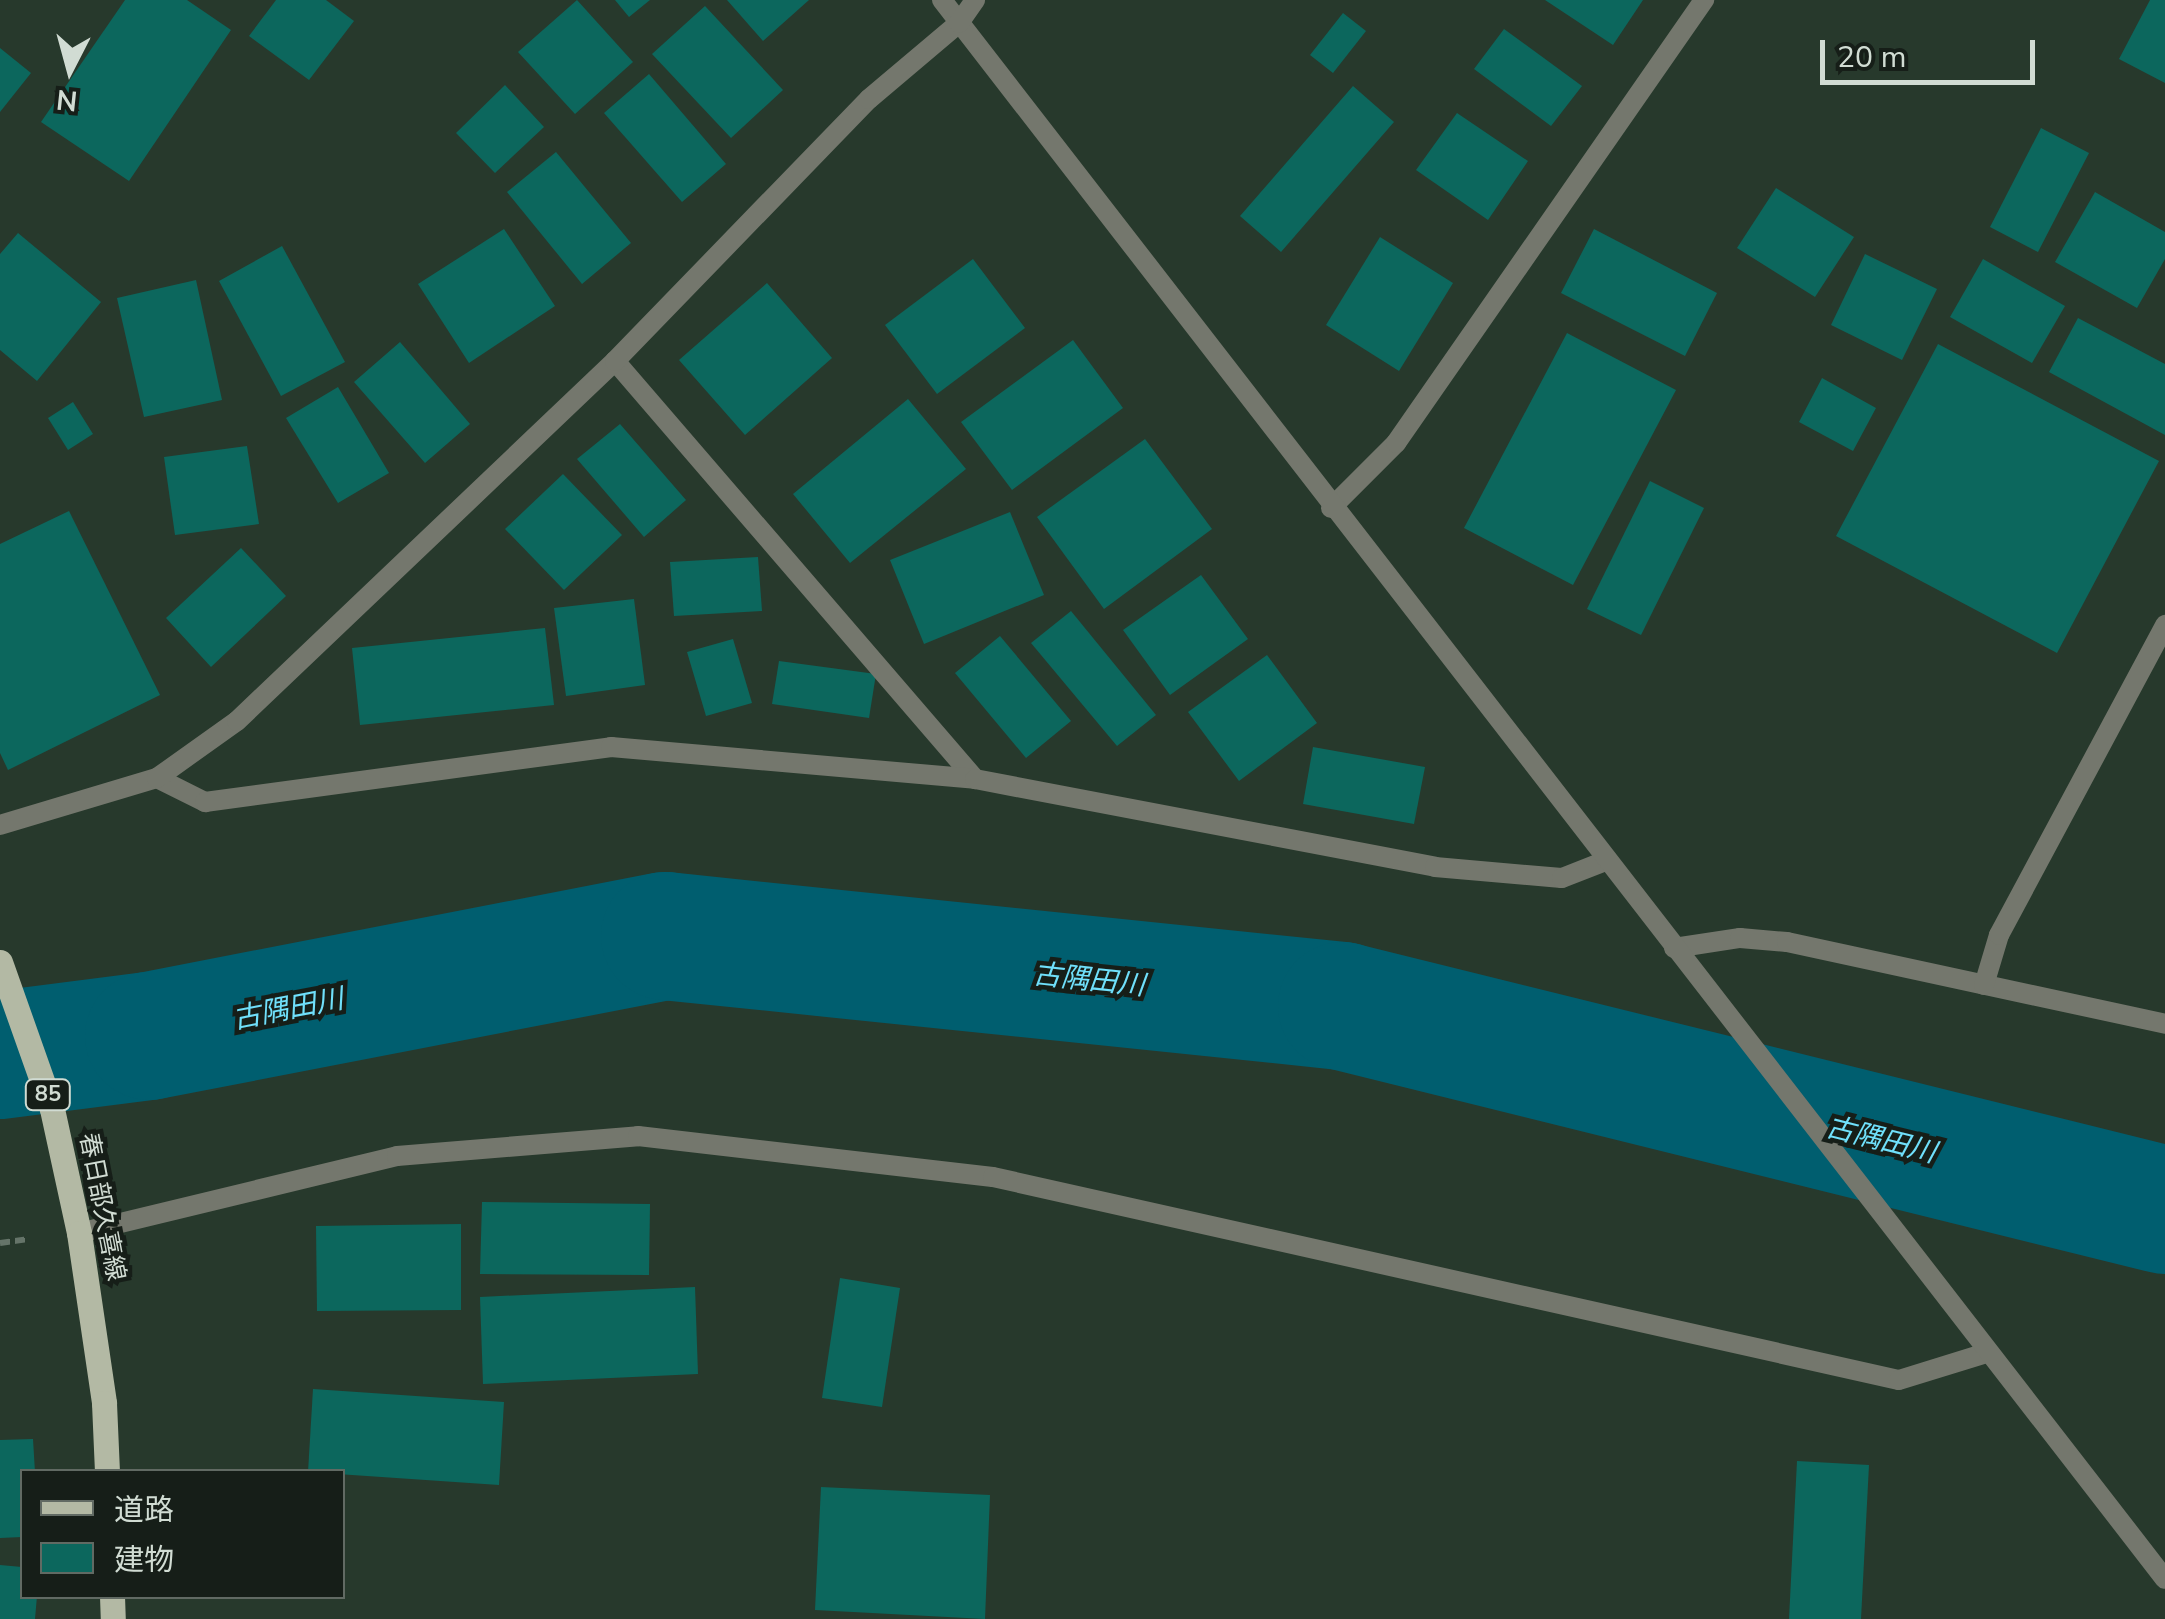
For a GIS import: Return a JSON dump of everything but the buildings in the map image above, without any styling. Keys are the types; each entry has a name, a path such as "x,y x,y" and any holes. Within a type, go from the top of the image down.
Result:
{"main road":[{"name":"春日部久喜線","path":"0,962 52,1109 79,1233 107,1469"}],"street":[{"path":"942,0 1331,508 2165,1579"},
{"path":"0,825 157,778 237,721 615,361 869,98 958,23 974,0"},
{"path":"1331,508 1396,443 1704,0"},
{"path":"615,361 975,780"},
{"path":"1984,985 1999,935 2165,625"},
{"path":"157,778 205,802 611,747 975,780 1434,867 1562,878 1608,860"},
{"path":"1674,948 1740,938 1787,942 2165,1024"},
{"path":"79,1233 397,1156 638,1136 993,1177 1899,1380 1986,1353"}],"waterway":[{"name":"古隅田川","path":"0,1055 149,1036 665,936 1342,1006 2165,1210"}]}
